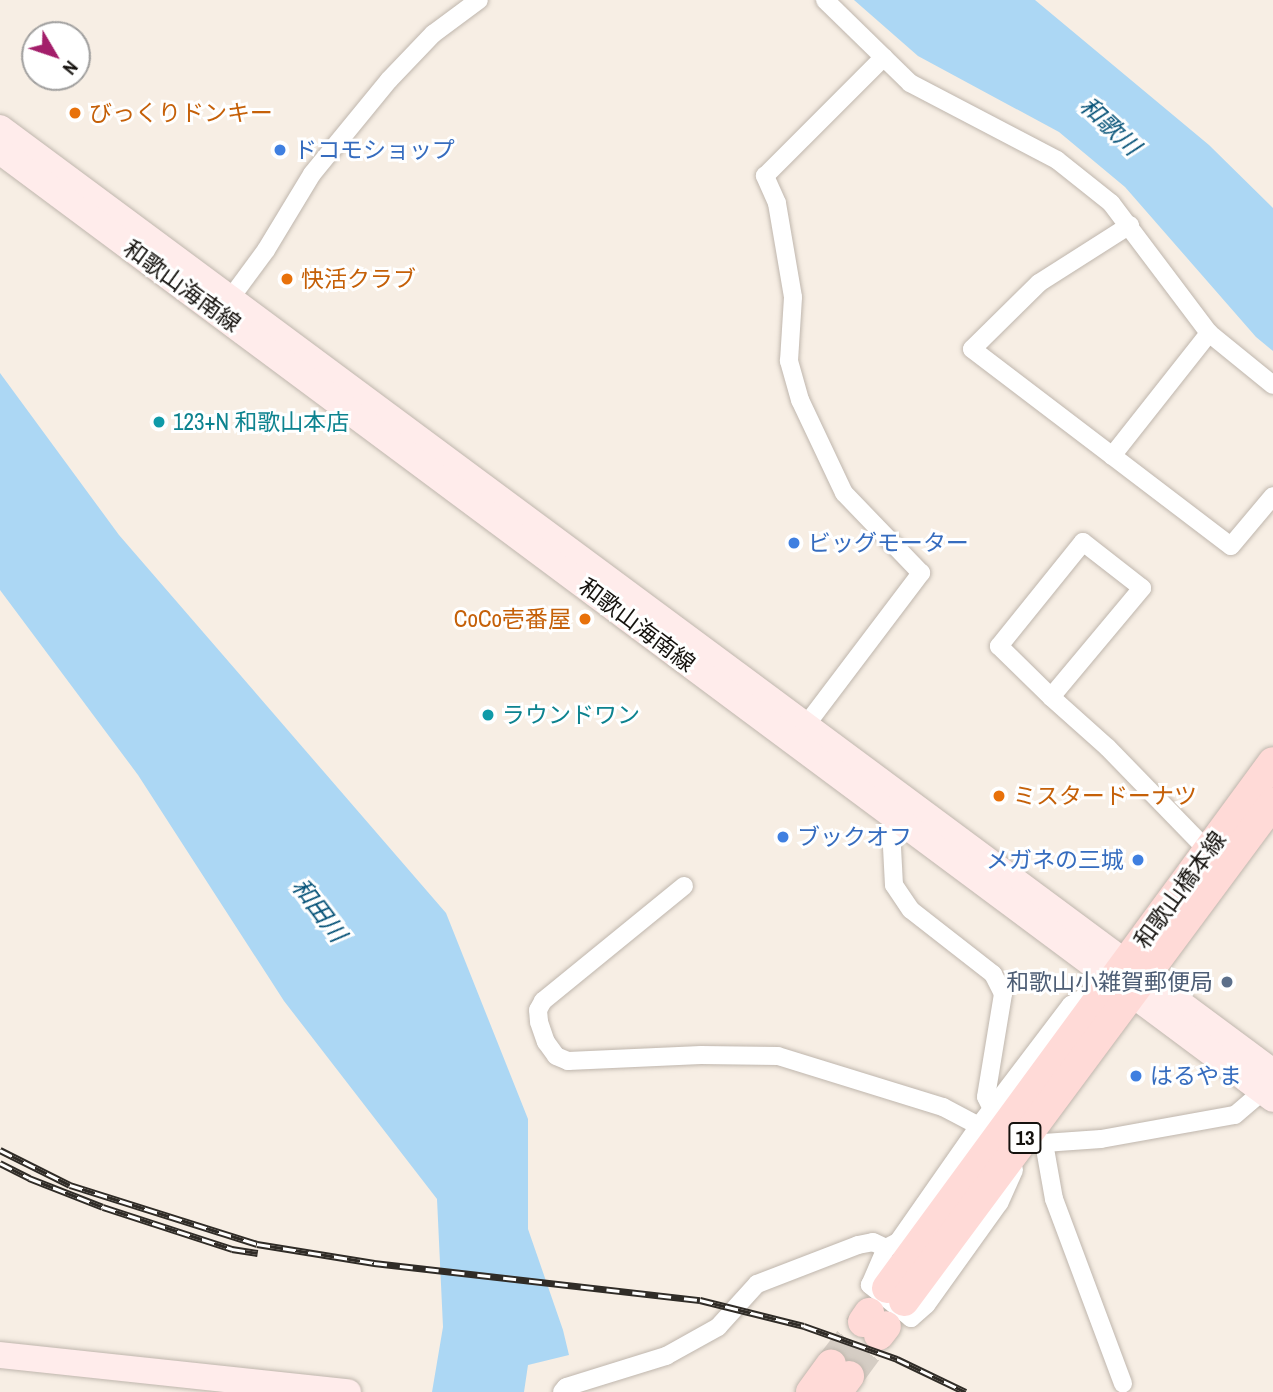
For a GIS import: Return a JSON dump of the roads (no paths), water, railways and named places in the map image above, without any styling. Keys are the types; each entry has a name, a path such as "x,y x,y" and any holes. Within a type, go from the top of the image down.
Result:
{"main road":[{"name":"和歌山海南線","path":"0,128 225,306 1130,978 1271,1086"},
{"name":"和歌山海南線","path":"0,151 225,306"},
{"name":"和歌山橋本線","path":"1130,978 1208,851 1273,762"},
{"name":"和歌山橋本線","path":"896,1294 1130,978 1273,803"},
{"path":"0,1355 348,1392"},
{"path":"811,1392 839,1377"}],"street":[{"path":"225,306 266,250 312,174 388,80 433,34 479,0"},
{"path":"825,0 911,83 1057,160 1111,204 1130,225 1209,333 1273,385"},
{"path":"800,734 921,573 844,493 800,400 789,360 793,297 777,204 765,176 884,57"},
{"path":"1130,225 1039,283 972,349 1231,546 1273,496"},
{"path":"1112,456 1209,333"},
{"path":"1051,697 1142,588 1083,542 999,646 1051,697 1108,748 1208,851"},
{"path":"903,811 891,828 894,885 911,911 993,974 1003,994 986,1097 992,1109"},
{"path":"684,886 543,1001 538,1010 539,1022 545,1042 556,1056 568,1061 701,1055 778,1056 943,1107 979,1126"},
{"path":"1130,978 1123,1026 1041,1141 1009,1178 999,1203 926,1305 911,1318 870,1285 886,1248 898,1242 979,1126 1071,1005 1130,978"},
{"path":"1041,1141 1101,1139 1235,1115 1271,1086"},
{"path":"1041,1141 1054,1199 1123,1384"},
{"path":"562,1392 566,1387 676,1350 718,1327 757,1284 858,1245 873,1242 886,1248"}],"water":[{"name":"和歌川","path":"854,0 1035,0 1209,145 1273,208 1273,351 1256,337 1125,187 1059,132 918,56"},
{"name":"和田川","path":"0,373 119,535 446,913 528,1119 528,1229 569,1355 528,1365 524,1392 432,1392 443,1327 437,1199 284,1001 138,775 0,590"}],"tunnel":[{"path":"831,1364 863,1322"},
{"path":"849,1376 879,1335"}],"railway":[{"path":"0,1150 70,1185 257,1244 374,1263 700,1300 804,1326 897,1359 966,1392"},
{"path":"0,1163 29,1178 103,1207 232,1249 258,1253"}],"place":[{"name":"びっくりドンキー","path":"75,113"},
{"name":"ドコモショップ","path":"280,150"},
{"name":"快活クラブ","path":"287,279"},
{"name":"123+N 和歌山本店","path":"159,422"},
{"name":"ビッグモーター","path":"794,543"},
{"name":"CoCo壱番屋","path":"585,619"},
{"name":"ラウンドワン","path":"488,715"},
{"name":"ミスタードーナツ","path":"999,796"},
{"name":"ブックオフ","path":"783,837"},
{"name":"メガネの三城","path":"1138,860"},
{"name":"和歌山小雑賀郵便局","path":"1227,982"},
{"name":"はるやま","path":"1136,1076"}]}
